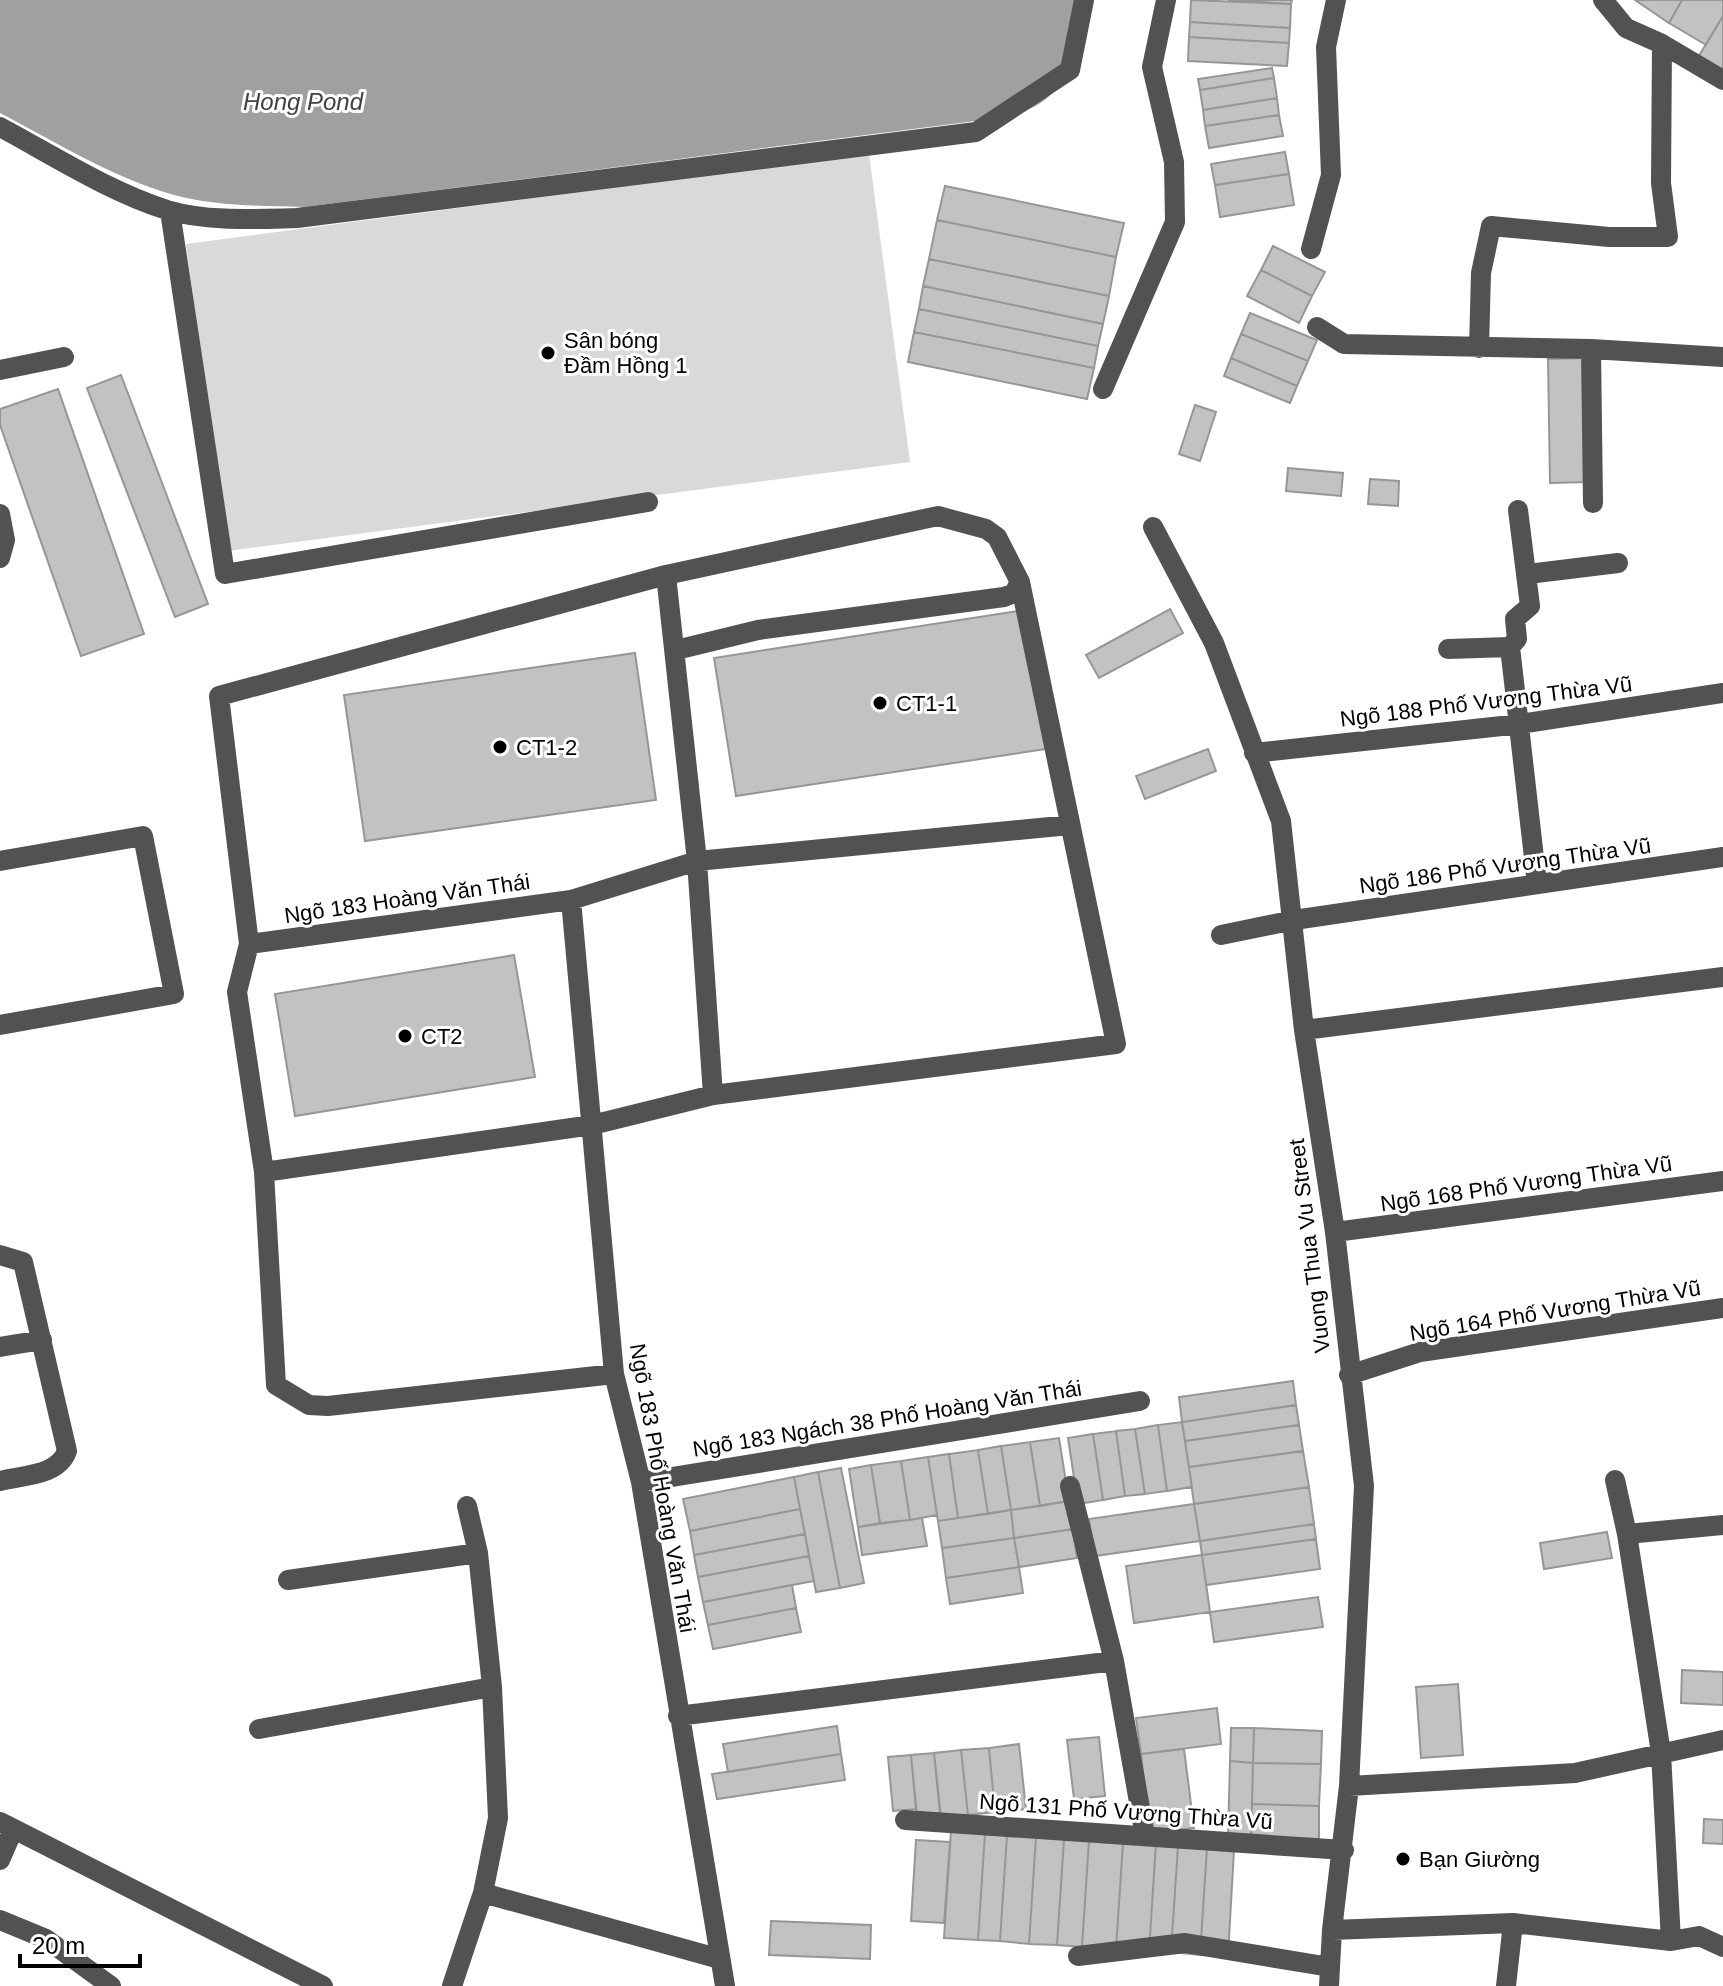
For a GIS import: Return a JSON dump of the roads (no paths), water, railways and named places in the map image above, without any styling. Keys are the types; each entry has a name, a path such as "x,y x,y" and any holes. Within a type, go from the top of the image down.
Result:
{"street":[{"path":"0,127 113,188 170,211 231,219 297,218 976,132 1070,70 1084,0"},
{"path":"1103,389 1175,222 1174,162 1152,67 1166,0"},
{"path":"1311,249 1331,175 1326,47 1336,0"},
{"path":"1603,0 1626,28 1662,44 1723,80"},
{"path":"1479,348 1481,273 1491,226 1609,237 1668,237 1661,183 1662,44"},
{"path":"170,211 225,574 648,502"},
{"path":"1317,327 1344,344 1591,349 1723,357"},
{"path":"1591,349 1593,503"},
{"path":"0,370 64,357"},
{"path":"1448,649 1510,647 1517,639 1515,619 1530,606 1518,510"},
{"path":"0,514 5,540 0,558"},
{"path":"264,1172 592,1125 713,1095 1116,1044 1020,582 997,537 986,529 938,516 666,575 219,696 249,944 237,992 264,1172 276,1385 294,1399 309,1405 328,1406 614,1374"},
{"name":"Vuong Thua Vu Street","path":"1153,527 1214,643 1281,821 1304,1030 1335,1232 1364,1486 1349,1786 1329,1977"},
{"path":"1528,574 1618,563"},
{"path":"666,575 697,861 713,1095"},
{"path":"676,650 758,630 1004,597 1014,593 1020,582"},
{"path":"1510,647 1537,884"},
{"name":"Ngõ 188 Phố Vương Thừa Vũ","path":"1254,753 1520,724 1723,693"},
{"name":"Ngõ 183 Hoàng Văn Thái","path":"249,944 571,900 697,861 1070,825"},
{"path":"0,861 143,836 174,994 0,1025"},
{"name":"Ngõ 186 Phố Vương Thừa Vũ","path":"1221,935 1294,920 1723,857"},
{"name":"Ngõ 183 Phố Hoàng Văn Thái","path":"571,900 614,1374 641,1482 725,1986"},
{"path":"1304,1030 1723,977"},
{"name":"Ngõ 168 Phố Vương Thừa Vũ","path":"1335,1232 1723,1181"},
{"path":"0,1255 23,1262 67,1451 62,1463 51,1469 0,1481"},
{"name":"Ngõ 164 Phố Vương Thừa Vũ","path":"1349,1375 1420,1352 1723,1308"},
{"path":"0,1347 42,1340"},
{"name":"Ngõ 183 Ngách 38 Phố Hoàng Văn Thái","path":"641,1482 1140,1401"},
{"path":"1615,1480 1627,1534 1661,1753 1671,1941"},
{"path":"1070,1486 1114,1661 1145,1836"},
{"path":"452,1986 483,1893 498,1818 492,1687 478,1553 467,1506"},
{"path":"1627,1534 1723,1525"},
{"path":"288,1580 478,1553"},
{"path":"678,1716 1114,1661"},
{"path":"259,1729 492,1687"},
{"path":"1349,1786 1575,1773 1723,1740"},
{"name":"Ngõ 131 Phố Vương Thừa Vũ","path":"905,1820 1344,1850"},
{"path":"0,1860 7,1826 310,1983"},
{"path":"483,1893 720,1959"},
{"path":"0,1920 46,1939 111,1986"},
{"path":"1506,1986 1513,1923"},
{"path":"1332,1930 1513,1923 1671,1941 1699,1936 1723,1947"},
{"path":"1078,1956 1185,1943 1329,1977"}],"water":[{"name":"Hong Pond","path":"0,0 1081,0 1071,58 1057,88 1045,100 1007,117 304,207 222,203 190,199 151,188 107,169 0,113"}],"place":[{"name":"Sân bóng Đầm Hồng 1","path":"548,353"},
{"name":"CT1-1","path":"880,703"},
{"name":"CT1-2","path":"500,747"},
{"name":"CT2","path":"405,1036"},
{"name":"Bạn Giường","path":"1403,1859"}]}
